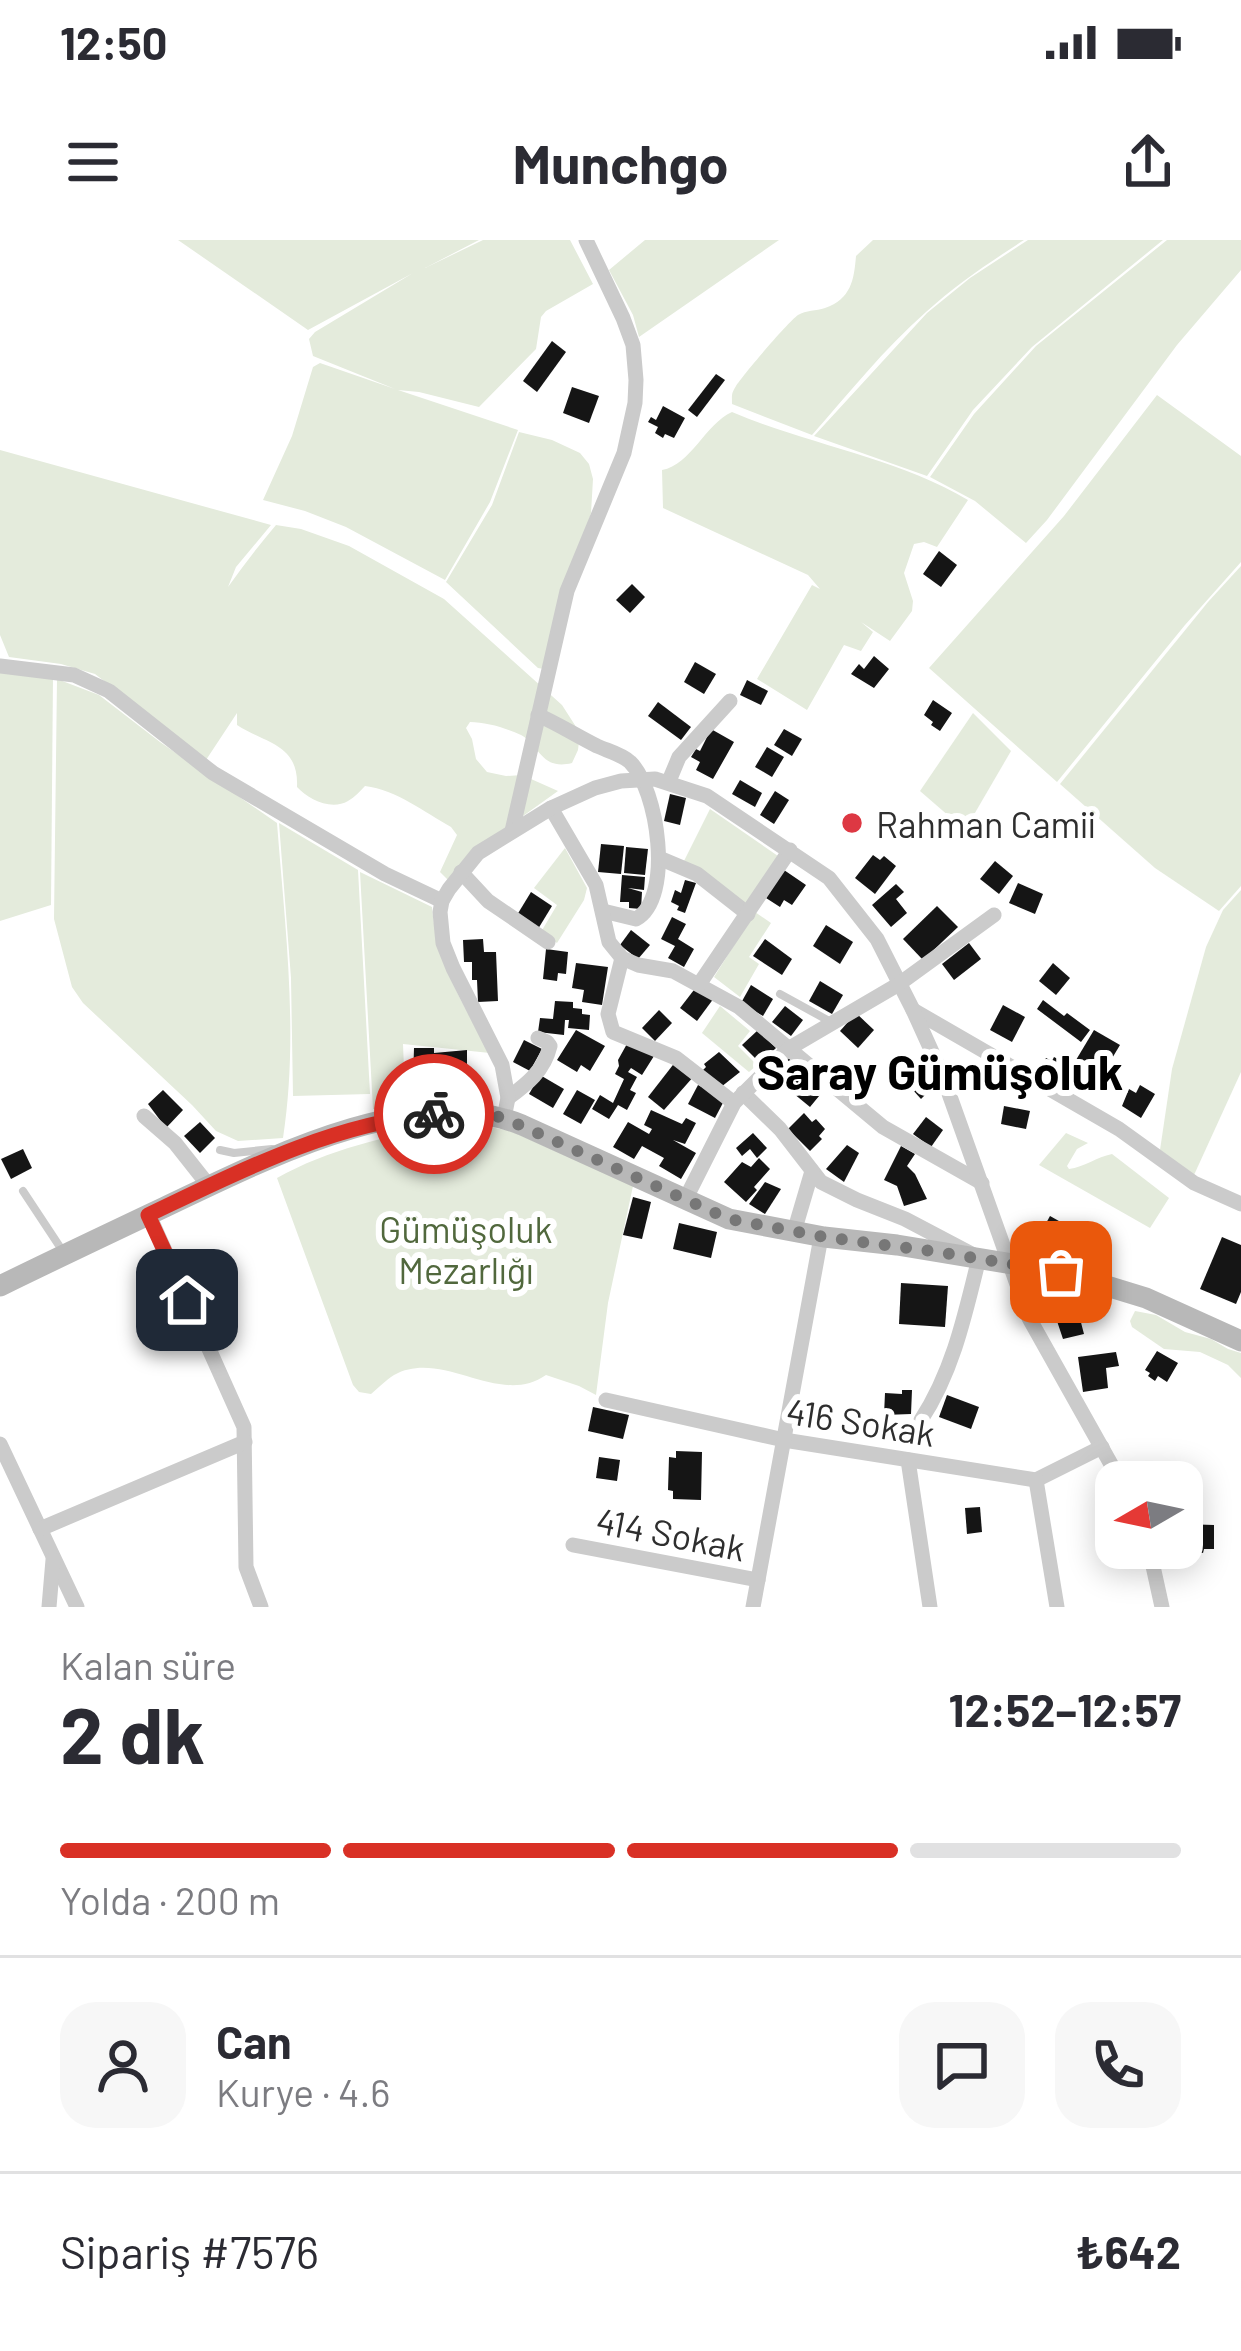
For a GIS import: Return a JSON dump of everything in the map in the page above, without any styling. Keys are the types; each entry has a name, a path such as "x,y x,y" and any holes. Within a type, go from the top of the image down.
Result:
{"street":[{"path":"512,831 567,591 624,453 635,404 633,345 586,240"},
{"path":"0,667 74,675 109,691 213,773 442,901"},
{"path":"668,781 679,758 730,701"},
{"path":"538,715 629,761 653,810 659,858 652,896 641,917 603,911"},
{"path":"506,1108 506,1076 498,1052 443,943 442,901 460,872 478,853 512,831 596,788 641,778 668,781 706,796 829,878 877,939 937,1063 1029,1318 1110,1461"},
{"path":"551,808 596,884 609,941 622,958 631,964 673,970 700,983 752,1016 884,1127 982,1183"},
{"path":"700,983 790,850"},
{"path":"659,858 697,874 748,914"},
{"path":"460,872 488,901 548,942"},
{"path":"685,1200 739,1098 788,1049 899,984 994,915"},
{"path":"622,958 608,1014 613,1032 676,1058 739,1098 780,1129 821,1182 979,1258"},
{"path":"913,1010 1119,1130 1194,1183 1241,1204"},
{"path":"506,1108 544,1063 550,1046 538,1038"},
{"path":"0,1286 300,1145 340,1131 429,1114 506,1108 729,1219 1061,1272 1146,1298 1241,1341"},
{"path":"144,1116 175,1143 209,1186"},
{"path":"794,1232 812,1172"},
{"path":"148,1215 244,1427 246,1567 261,1607"},
{"path":"753,1607 821,1237"},
{"path":"921,1420 950,1365 979,1258"},
{"name":"416 Sokak","path":"606,1400 784,1440 1036,1480"},
{"path":"40,1529 245,1442"},
{"path":"0,1444 76,1607"},
{"path":"1057,1607 1036,1480 1102,1447"},
{"path":"908,1460 930,1607"},
{"name":"414 Sokak","path":"574,1545 758,1580"},
{"path":"49,1607 53,1557"},
{"path":"1154,1569 1162,1607"}],"lane":[{"path":"780,994 832,1023"},
{"path":"220,1150 234,1154 300,1145"},
{"path":"22,1191 65,1255"}],"green space":[{"path":"178,240 479,240 425,268 483,240 570,240 593,284 546,311 536,349 479,407 398,390 518,430 490,502 445,580 346,527 263,500 292,436 313,367 320,363 395,389 313,356 309,339 413,273 308,330"},
{"path":"645,240 779,240 639,337 609,270"},
{"path":"873,240 1024,240 911,326 812,435 732,404 740,380 793,319 834,304 846,294 856,256"},
{"path":"1028,240 1163,240 1032,347 973,410 927,476 814,436 927,313"},
{"path":"1167,240 1241,240 1241,270 1177,345 1026,543 975,501 930,477 974,414 1036,346"},
{"path":"1157,395 1241,456 1241,562 1057,782 929,668 1064,516"},
{"path":"732,412 912,473 968,500 937,547 914,544 904,573 912,611 890,641 861,622 873,632 861,651 844,645 807,710 757,679 812,585 820,589 808,575 663,508 662,470 681,461"},
{"path":"519,432 580,453 593,479 591,513 544,669 446,582 492,505"},
{"path":"0,450 271,525 236,567 228,587 276,525 349,546 444,599 562,705 580,733 572,763 562,764 547,760 521,735 470,722 466,728 476,759 487,772 522,775 558,791 448,880 440,872 457,835 451,827 377,788 365,786 341,804 313,799 297,787 287,753 237,725 237,713 206,760 95,674 9,657 0,635"},
{"path":"1241,566 1241,886 1219,911 1155,868 1060,784"},
{"path":"0,673 53,676 51,905 0,921"},
{"path":"57,679 99,695 277,823 290,1020 283,1138 238,1141 216,1131 72,987 54,919"},
{"path":"973,713 1011,751 965,830 920,791"},
{"path":"710,809 778,856 746,904 684,861"},
{"path":"279,823 358,870 370,1094 293,1096 291,978"},
{"path":"565,848 587,888 557,943 541,932 557,905 534,888"},
{"path":"360,872 432,907 445,965 490,1053 403,1044 404,1069 380,1109 373,1109"},
{"path":"1241,890 1241,1072 1194,1175 1160,1150 1172,1069 1206,947 1223,910"},
{"path":"755,912 771,923 749,957 759,964 740,997 714,977"},
{"path":"720,1006 750,1031 738,1046 757,1065 749,1072 702,1033"},
{"name":"Gümüşoluk Mezarlığı","path":"443,1125 511,1131 633,1186 608,1303 596,1395 546,1375 509,1385 432,1368 394,1375 371,1394 353,1385 277,1178 337,1152"},
{"path":"1066,1133 1088,1143 1077,1149 1069,1169 1112,1154 1169,1198 1150,1228 1039,1165"},
{"path":"1135,1311 1156,1315 1185,1332 1241,1353 1241,1378 1228,1365 1200,1352 1164,1349 1132,1327"}],"building":[{"path":"552,341 566,352 537,392 523,381"},
{"path":"716,374 725,380 697,417 688,410"},
{"path":"572,387 599,396 589,423 563,413"},
{"path":"663,406 685,418 674,438 665,434 663,438 655,433 658,427 648,422 651,417 656,420"},
{"path":"939,551 957,565 941,587 923,574"},
{"path":"632,584 645,597 630,613 616,600"},
{"path":"874,656 889,669 874,688 851,674 859,664 864,669"},
{"path":"695,662 716,674 704,694 684,682"},
{"path":"747,680 768,691 761,705 740,695"},
{"path":"933,700 952,713 940,731 924,715"},
{"path":"658,702 691,727 681,740 648,716"},
{"path":"711,729 734,742 713,779 696,770 700,762 691,757 696,749 700,751"},
{"path":"784,729 802,739 792,756 774,745"},
{"path":"767,747 784,757 772,777 755,767"},
{"path":"740,780 762,793 755,807 732,794"},
{"path":"775,791 789,800 774,824 760,815"},
{"path":"670,794 686,798 680,825 664,821"},
{"path":"601,844 624,846 621,874 598,872"},
{"path":"626,847 648,849 645,875 624,873"},
{"path":"873,855 880,860 884,856 896,866 875,894 855,878"},
{"path":"995,861 1013,876 999,894 980,879"},
{"path":"784,870 806,885 792,905 784,900 780,907 766,898"},
{"path":"622,875 645,877 644,890 628,888 642,892 641,909 620,902"},
{"path":"685,880 696,883 685,913 671,902 675,890 681,893"},
{"path":"1018,883 1043,894 1035,914 1009,903"},
{"path":"896,884 904,892 896,899 907,913 891,927 872,905"},
{"path":"531,892 552,906 538,929 517,915"},
{"path":"937,906 958,927 923,960 903,939"},
{"path":"672,917 686,924 678,939 694,949 684,967 668,958 675,946 661,939"},
{"path":"826,925 853,942 840,964 813,946"},
{"path":"631,930 650,945 638,959 620,945"},
{"path":"483,939 484,952 496,952 498,1001 478,1002 472,962 464,962 463,940"},
{"path":"765,939 792,959 782,975 753,956"},
{"path":"969,943 981,959 954,980 942,964"},
{"path":"546,949 568,952 566,974 558,973 557,981 543,979"},
{"path":"576,963 608,967 602,1005 582,1002 584,990 572,988"},
{"path":"1053,963 1070,978 1056,995 1039,981"},
{"path":"820,981 843,995 832,1014 809,1001"},
{"path":"751,985 773,999 763,1016 741,1003"},
{"path":"697,986 714,998 697,1021 680,1008"},
{"path":"1043,1000 1090,1030 1081,1042 1037,1009"},
{"path":"555,1001 573,1002 573,1008 590,1015 589,1030 568,1028 569,1020 565,1020 564,1035 538,1032 540,1018 553,1019"},
{"path":"1003,1005 1025,1017 1012,1042 990,1030"},
{"path":"785,1006 803,1020 791,1036 772,1022"},
{"path":"659,1010 672,1023 655,1041 642,1028"},
{"path":"856,1013 874,1030 858,1048 840,1031"},
{"path":"576,1030 605,1046 590,1071 581,1065 577,1072 557,1060"},
{"path":"758,1030 776,1048 760,1063 742,1045"},
{"path":"1094,1030 1120,1045 1096,1085 1070,1070"},
{"path":"524,1040 542,1049 530,1071 513,1062"},
{"path":"628,1042 654,1056 642,1075 631,1068 628,1072 637,1077 630,1090 636,1093 627,1110 618,1105 609,1119 592,1109 600,1095 613,1103 624,1079 615,1074 618,1060"},
{"path":"414,1048 434,1048 434,1053 467,1050 467,1082 432,1076 432,1081 413,1081"},
{"path":"719,1052 740,1072 721,1087 701,1072"},
{"path":"787,1057 804,1072 797,1080 803,1086 810,1078 824,1090 810,1107 771,1075"},
{"path":"1054,1057 1069,1065 1058,1086 1037,1075 1046,1058 1052,1061"},
{"path":"676,1061 694,1076 664,1110 648,1097"},
{"path":"919,1064 937,1083 921,1099 903,1079"},
{"path":"540,1075 564,1089 553,1108 529,1094"},
{"path":"698,1085 725,1099 715,1118 688,1104"},
{"path":"1140,1085 1155,1094 1141,1118 1122,1106 1129,1089 1136,1093"},
{"path":"163,1090 183,1110 166,1128 148,1104"},
{"path":"577,1090 595,1100 581,1124 563,1114"},
{"path":"1004,1106 1030,1111 1026,1129 1001,1124"},
{"path":"651,1110 682,1124 686,1118 696,1123 685,1144 673,1140 696,1153 681,1179 659,1166 664,1158 642,1146 634,1159 613,1147 628,1122 649,1134 652,1129 644,1125"},
{"path":"804,1113 825,1129 810,1151 788,1129"},
{"path":"926,1117 943,1130 931,1147 913,1134"},
{"path":"200,1122 215,1138 200,1153 184,1136"},
{"path":"753,1133 767,1148 757,1158 750,1149 742,1156 736,1148"},
{"path":"847,1145 859,1153 844,1182 826,1169"},
{"path":"901,1146 915,1154 907,1166 927,1199 904,1206 897,1186 884,1180"},
{"path":"23,1149 32,1168 11,1179 1,1159"},
{"path":"759,1158 770,1169 746,1202 724,1182 742,1162 751,1167"},
{"path":"765,1182 781,1189 765,1214 749,1204"},
{"path":"633,1197 651,1202 642,1239 623,1235"},
{"path":"1050,1216 1091,1239 1080,1259 1039,1236"},
{"path":"679,1223 717,1232 711,1258 673,1249"},
{"path":"1222,1237 1241,1245 1241,1292 1236,1304 1200,1289"},
{"path":"901,1283 948,1286 945,1327 899,1324"},
{"path":"1067,1293 1071,1313 1078,1311 1084,1334 1063,1339 1049,1297"},
{"path":"1157,1351 1178,1363 1167,1382 1158,1376 1155,1381 1145,1370"},
{"path":"1116,1352 1119,1366 1106,1368 1108,1388 1083,1392 1078,1357"},
{"path":"902,1390 912,1390 911,1414 884,1415 885,1393 902,1394"},
{"path":"947,1395 979,1407 971,1429 939,1417"},
{"path":"593,1407 629,1415 623,1439 588,1431"},
{"path":"676,1451 702,1452 701,1500 673,1499 673,1491 668,1490 669,1457 676,1458"},
{"path":"599,1457 620,1460 617,1481 596,1478"},
{"path":"980,1507 982,1532 967,1534 965,1508"},
{"path":"1203,1525 1214,1525 1214,1549 1203,1553"}],"way so far":[{"path":"434,1114 477,1112 504,1118 729,1219 1061,1272"}],"place":[{"name":"Rahman Camii","path":"852,823"}],"district":[{"name":"Saray Gümüşoluk","path":"940,1071"}],"route":[{"path":"187,1300 148,1215 300,1145 340,1131 434,1114"}]}
